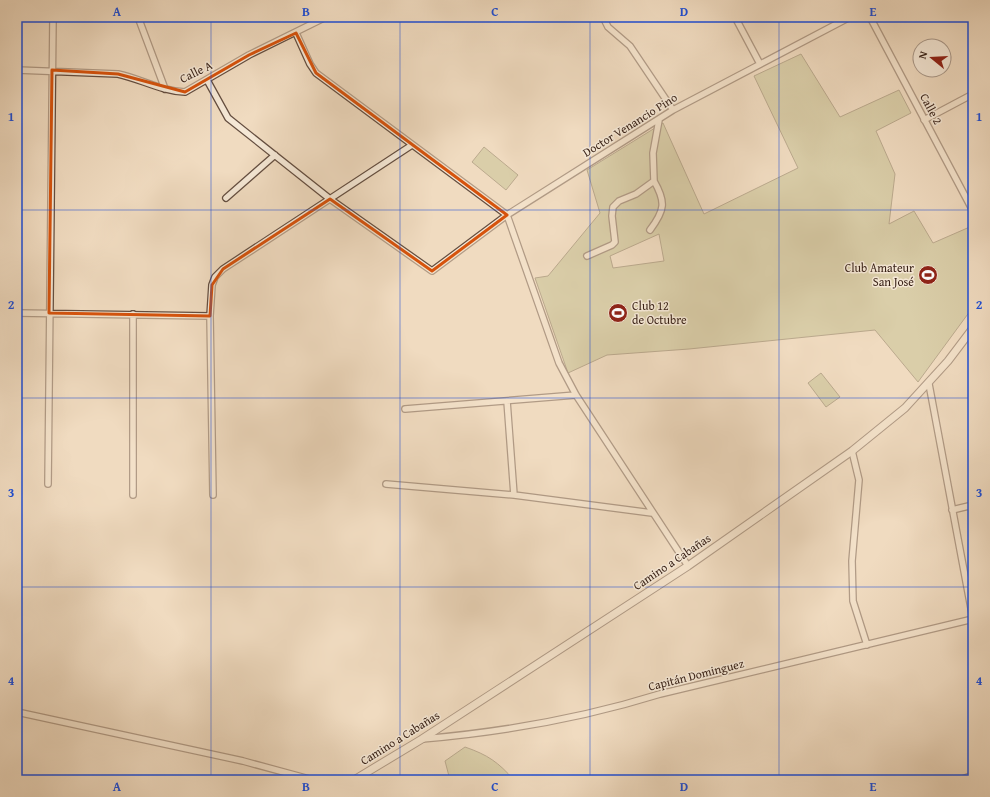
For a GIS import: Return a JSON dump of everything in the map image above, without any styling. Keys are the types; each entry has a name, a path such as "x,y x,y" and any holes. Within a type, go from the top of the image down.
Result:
{"street":[{"path":"48,484 53,17"},
{"path":"138,17 165,89"},
{"name":"Calle A","path":"17,70 52,70 118,74 132,77 165,89 185,92 249,55 326,17"},
{"path":"603,17 608,27 630,46 673,110"},
{"path":"735,17 760,64"},
{"name":"Doctor Venancio Pino","path":"330,199 432,271 507,215 673,110 850,17"},
{"name":"Calle 2","path":"870,17 973,211"},
{"path":"296,33 310,64 316,73 507,215 559,363 576,395 688,566"},
{"path":"207,80 228,118 330,199"},
{"path":"924,120 973,94"},
{"path":"650,230 660,215 663,196 654,181 653,153 659,120"},
{"path":"213,495 210,316 212,285 216,277 223,269 412,145"},
{"path":"226,198 275,155"},
{"path":"587,256 612,245 615,242 612,216 613,207 619,201 636,194 654,181"},
{"path":"17,313 210,316"},
{"path":"133,314 133,495"},
{"name":"Camino a Cabañas","path":"354,780 422,739 688,566 852,451 905,408 929,384 970,336 973,328"},
{"path":"929,384 973,619"},
{"path":"405,409 576,395"},
{"path":"508,401 514,495"},
{"path":"852,451 859,480 852,561 853,601 867,644"},
{"path":"386,484 514,495 652,513"},
{"path":"952,510 973,505"},
{"name":"Capitán Dominguez","path":"422,739 464,735 540,724 610,710 660,694 973,619"},
{"path":"17,712 243,761 314,780"},
{"path":"960,780 973,775"}],"highlighted area":[{"path":"296,33 316,73 507,215 432,271 330,199 223,269 212,285 210,316 49,313 52,70 118,74 185,92 249,55"}],"shaded area":[{"path":"801,54 840,117 899,90 911,113 876,131 895,174 889,224 914,211 933,243 972,226 973,307 918,382 875,330 689,349 607,355 568,373 535,278 548,276 600,213 587,170 663,123 704,214 798,168 754,76","holes":["659,234 664,261 613,268 610,256"]},
{"path":"484,147 518,175 506,190 472,162"},
{"path":"821,373 840,397 826,407 808,383"},
{"path":"465,747 492,760 503,768 514,780 450,780 445,761"}],"place":[{"name":"Club Amateur San José","path":"928,275"},
{"name":"Club 12 de Octubre","path":"618,313"}]}
